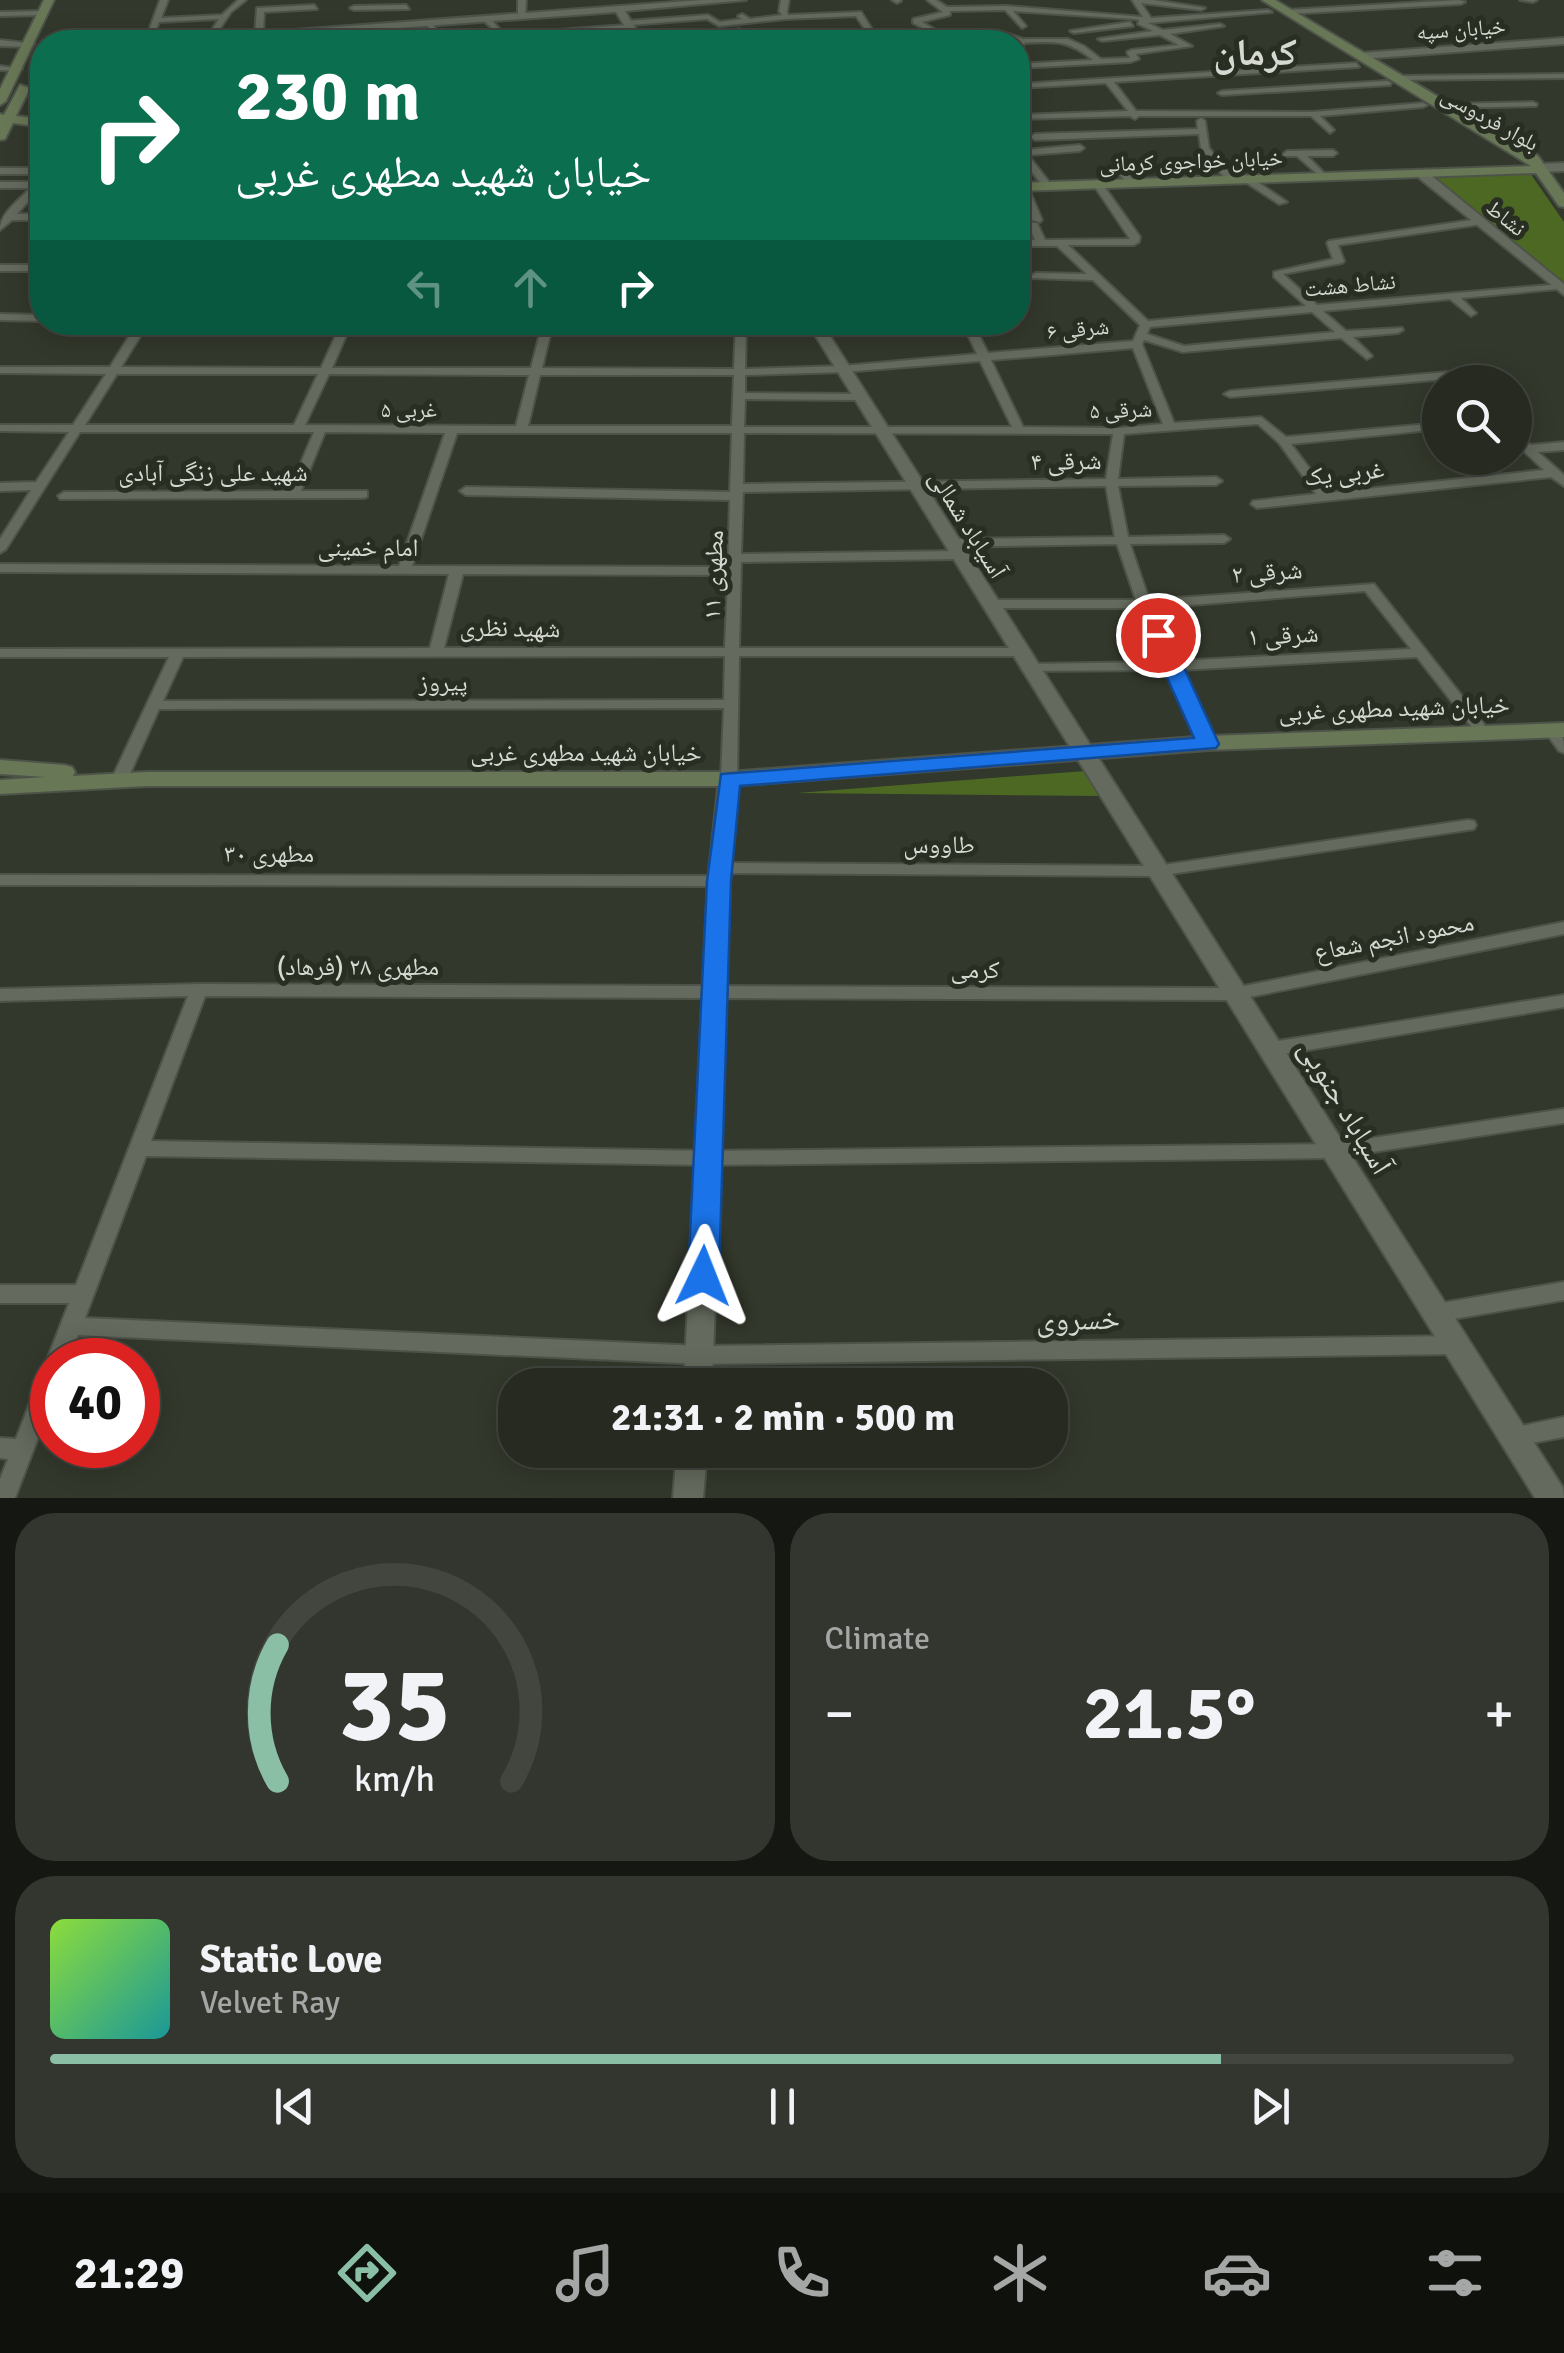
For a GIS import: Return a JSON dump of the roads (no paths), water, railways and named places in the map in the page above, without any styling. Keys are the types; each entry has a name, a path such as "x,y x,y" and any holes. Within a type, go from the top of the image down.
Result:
{"main road":[{"path":"45,30 61,0"},
{"name":"بلوار فردوسی","path":"1249,0 1287,12 1354,59"},
{"name":"بلوار فردوسی","path":"1268,3 1354,59 1534,158 1540,168"},
{"path":"0,101 30,53"},
{"path":"0,136 4,116 25,86 30,69"},
{"name":"بلوار فردوسی","path":"1392,80 1492,152 1540,168"},
{"path":"8,86 25,86"},
{"path":"4,116 30,119"},
{"path":"1473,168 1492,152"},
{"path":"1367,174 1540,168"},
{"path":"1367,174 1423,176 1526,172 1540,168"},
{"path":"1540,168 1564,204"},
{"name":"خیابان خواجوی کرمانی","path":"1030,187 1098,184 1127,178 1367,174"},
{"name":"خیابان شهید مطهری غربی","path":"147,779 729,779 1208,744 1482,731 1560,736"},
{"path":"0,767 147,779"},
{"path":"0,787 147,779"}],"street":[{"path":"153,30 164,0"},
{"path":"215,30 242,0"},
{"path":"522,0 522,16"},
{"path":"337,30 650,3 741,0"},
{"path":"786,0 786,17"},
{"path":"930,0 946,10 1007,8 1145,21 1188,46 1135,51 1131,53 1135,59 1030,66"},
{"path":"1145,21 1136,0 1212,9 1220,15"},
{"path":"1524,0 1533,0"},
{"path":"1287,12 1417,1 1461,2"},
{"path":"1074,31 1220,15 1268,3"},
{"path":"350,29 355,4 406,7"},
{"path":"0,14 46,6"},
{"path":"259,30 260,10 314,7"},
{"path":"618,8 632,30"},
{"path":"1007,8 1022,26"},
{"path":"643,30 711,17 719,24 852,10 869,30"},
{"path":"924,30 930,29 916,21 947,13 946,10"},
{"path":"738,14 749,21"},
{"path":"1102,39 1220,26 1203,16"},
{"path":"157,20 223,17"},
{"path":"485,18 496,30"},
{"path":"428,23 433,30"},
{"path":"734,23 744,29 739,30"},
{"path":"1030,43 1060,38 1078,42 1101,63"},
{"name":"خیابان سپه","path":"1354,59 1564,41"},
{"path":"0,43 30,43"},
{"path":"1030,85 1354,59"},
{"path":"0,68 18,68"},
{"path":"1222,92 1392,80 1564,76"},
{"path":"1108,80 1134,113 1139,133"},
{"path":"1445,106 1532,104"},
{"path":"1030,117 1200,112 1313,114 1423,105"},
{"path":"1200,112 1204,148 1230,179"},
{"path":"1313,114 1330,130"},
{"path":"1036,138 1202,131"},
{"path":"1030,150 1080,148"},
{"path":"1287,154 1332,153"},
{"path":"1300,154 1323,176"},
{"path":"1030,163 1048,186"},
{"path":"1540,168 1564,168"},
{"path":"0,171 30,171"},
{"name":"نشاط","path":"1423,176 1561,289"},
{"path":"1247,179 1282,202"},
{"path":"0,186 30,184"},
{"path":"1030,243 1134,242 1135,237 1098,184"},
{"path":"0,226 4,217 30,192"},
{"path":"1030,206 1037,220"},
{"path":"4,217 30,217"},
{"path":"1367,356 1278,274 1339,261 1330,245 1479,222"},
{"path":"1030,225 1034,225 1041,243"},
{"path":"1061,244 1096,277 1141,334 1170,428"},
{"path":"0,268 30,268"},
{"path":"1036,276 1096,277"},
{"name":"نشاط هشت","path":"1141,334 1315,308 1561,289"},
{"path":"1453,296 1471,312"},
{"path":"0,318 30,318"},
{"path":"1141,334 1183,349 1398,330"},
{"name":"شرقی ۶","path":"0,370 843,369 983,357 1141,334"},
{"path":"0,548 136,335"},
{"path":"298,429 341,335"},
{"path":"521,430 545,335"},
{"name":"مطهری ۱۱","path":"729,779 741,335"},
{"name":"آسیاباد شمالی","path":"822,335 1081,751"},
{"path":"973,335 1020,430"},
{"path":"1230,394 1422,381"},
{"path":"741,396 860,397"},
{"name":"شرقی ۵","path":"881,431 1119,432 1261,420 1283,441 1324,498"},
{"name":"۵ غربی","path":"0,428 881,431"},
{"path":"154,446 165,428"},
{"path":"204,444 212,428"},
{"path":"1283,441 1422,428"},
{"path":"294,494 320,429"},
{"path":"404,570 452,429"},
{"path":"1119,432 1112,485 1124,543 1170,666 1208,744"},
{"path":"1532,449 1564,446"},
{"path":"1532,452 1559,478"},
{"name":"غربی یک","path":"1257,504 1559,478"},
{"name":"شرقی ۴","path":"466,492 738,492 1216,480"},
{"path":"0,487 40,486"},
{"name":"شهید علی زنگی آبادی","path":"64,496 363,494"},
{"name":"امام خمینی","path":"0,568 457,570 736,564 955,549 1224,539"},
{"path":"437,650 457,570"},
{"name":"شرقی ۲","path":"989,604 1146,604 1369,588 1420,653"},
{"name":"شهید نظری","path":"0,653 437,650 1024,660"},
{"path":"121,776 178,652"},
{"path":"1420,653 1482,731"},
{"name":"شرقی ۱","path":"1024,660 1170,666 1420,653"},
{"name":"پیروز","path":"155,705 731,704"},
{"name":"آسیاباد جنوبی","path":"1081,751 1552,1498"},
{"path":"699,1368 719,874 729,779"},
{"path":"1157,870 1468,825"},
{"name":"طاووس","path":"537,880 719,874 1157,870"},
{"name":"مطهری ۳۰","path":"0,880 537,880"},
{"name":"محمود انجم شعاع","path":"1234,994 1564,928"},
{"path":"66,1338 199,990"},
{"name":"مطهری ۲۸ (فرهاد)","path":"0,995 199,990 715,994"},
{"name":"کرمی","path":"715,994 1234,994"},
{"path":"1272,1049 1564,1001"},
{"path":"138,1148 708,1158 1333,1151 1564,1116"},
{"path":"1436,1313 1564,1290"},
{"path":"0,1294 84,1294"},
{"name":"خسروی","path":"71,1326 700,1355 1456,1345"},
{"path":"4,1498 12,1449 30,1415"},
{"path":"1516,1436 1564,1427"},
{"path":"688,1498 690,1468"}],"district":[{"name":"کرمان","path":"1255,52"}]}
